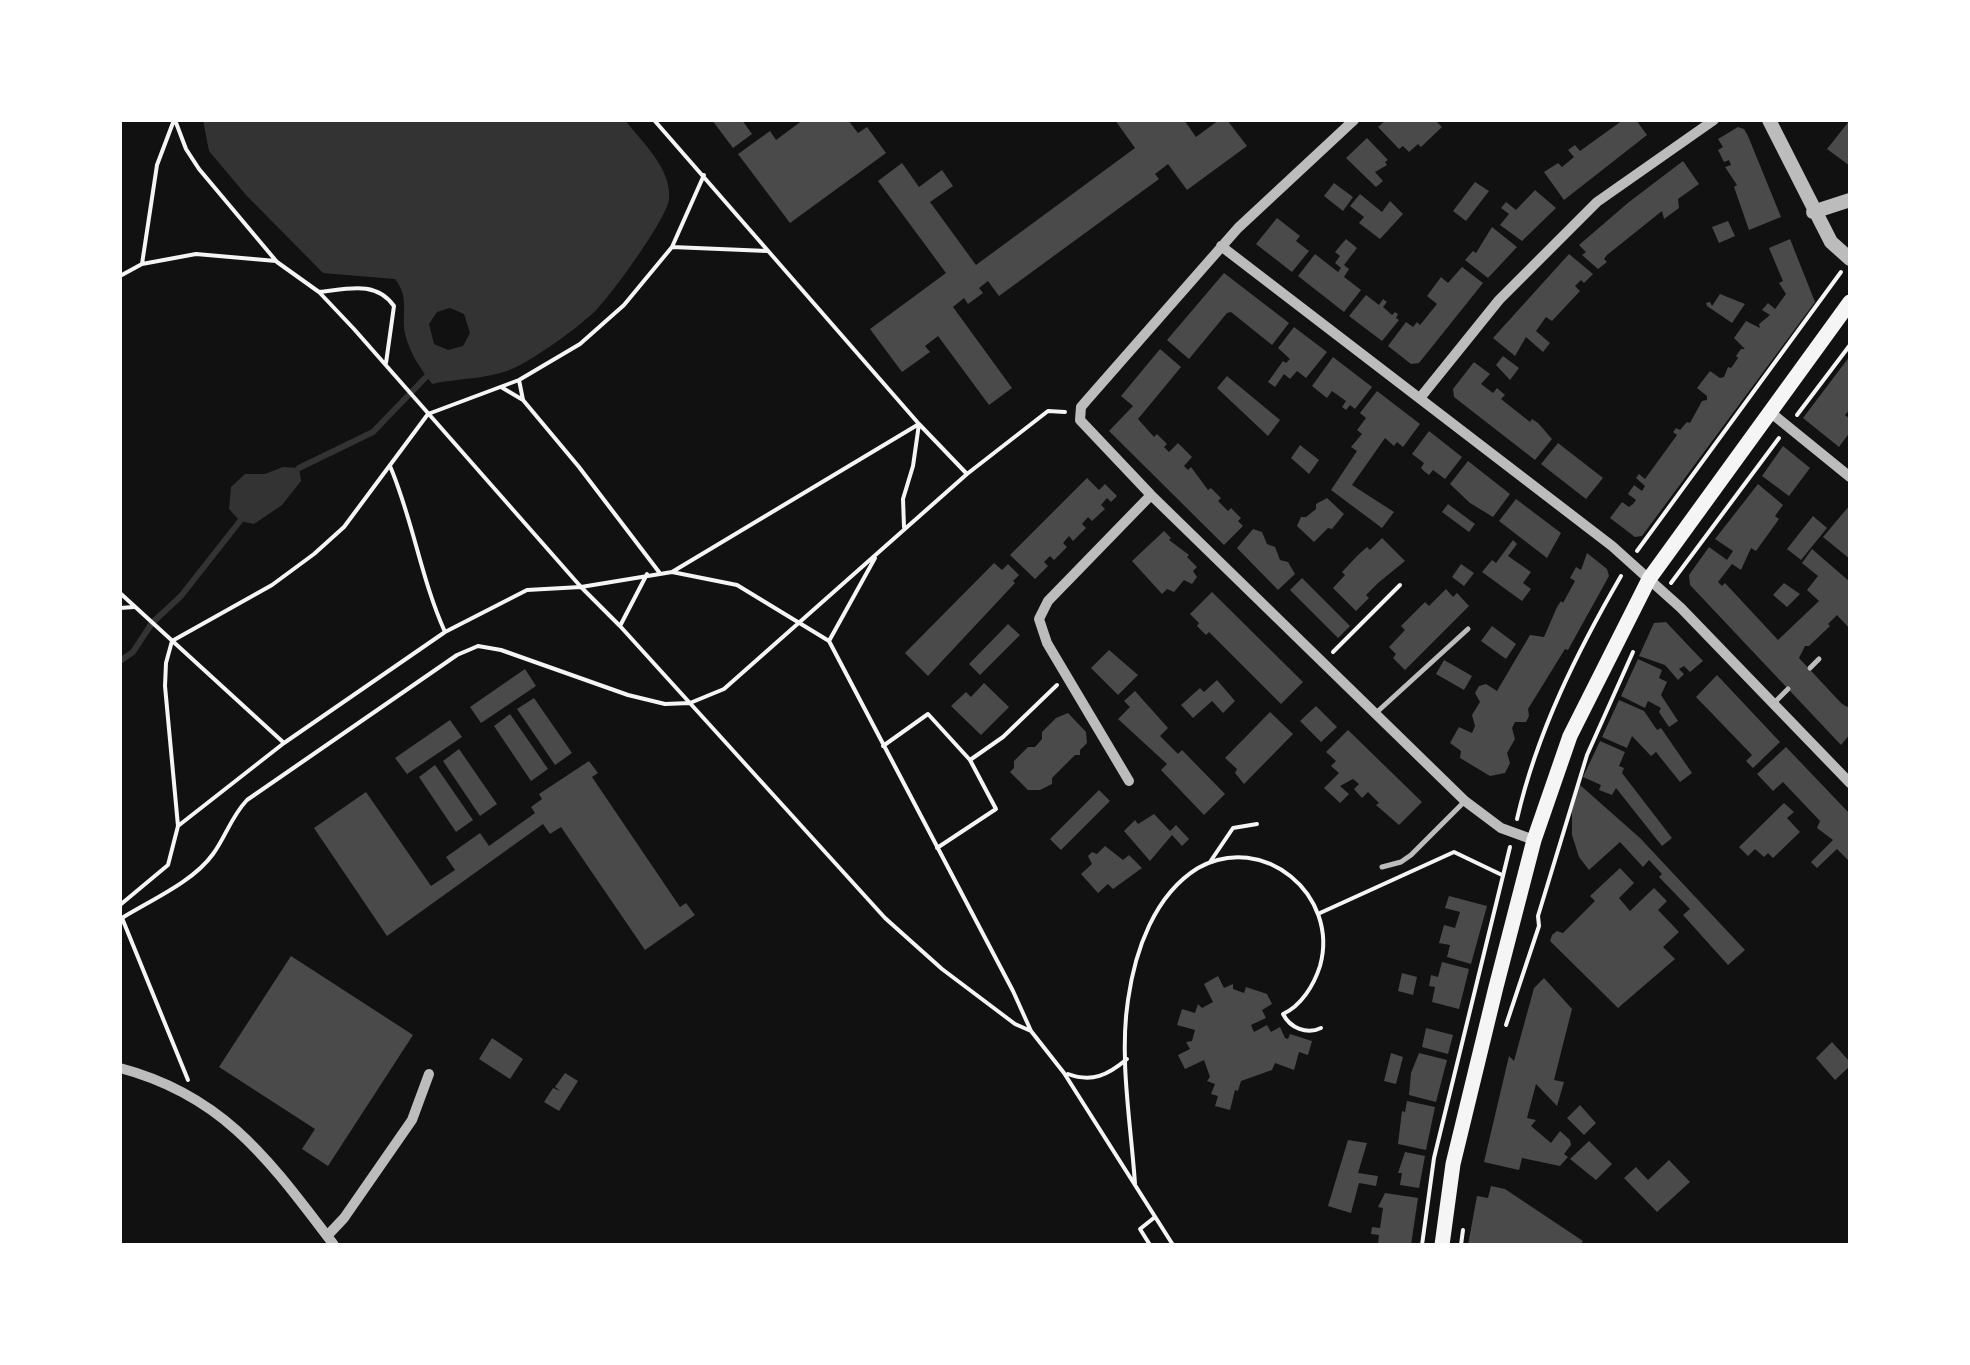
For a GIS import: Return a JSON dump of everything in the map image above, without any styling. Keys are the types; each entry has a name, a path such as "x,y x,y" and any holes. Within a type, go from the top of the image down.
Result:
{"main road":[{"path":"1442,1245 1453,1164 1534,840 1570,736 1649,579 1850,302"}],"street":[{"path":"1354,120 1221,246 1087,400 1080,413 1082,426 1465,801 1501,828 1534,840"},
{"path":"1420,398 1499,300 1584,214 1669,148 1714,120"},
{"path":"1769,120 1813,212 1831,242 1850,259"},
{"path":"1813,212 1850,200"},
{"path":"1221,246 1612,546 1664,592 1850,784"},
{"path":"1770,412 1850,477"},
{"path":"1129,781 1043,636 1039,619 1042,611 1151,495"},
{"path":"1840,772 1850,760"},
{"path":"120,1068 196,1098 243,1133 330,1241 412,1120 430,1074"}],"lane":[{"path":"1375,714 1468,629"},
{"path":"1810,668 1819,659"},
{"path":"1773,704 1788,689"},
{"path":"1382,867 1411,855 1465,801"}],"path":[{"path":"175,120 186,150 199,169 278,262 320,292 580,588 620,626 885,918 942,969 1030,1031"},
{"path":"142,264 157,165 175,120"},
{"path":"654,120 967,474"},
{"path":"120,905 168,865 178,826 165,686 172,642 272,585 314,554 344,526 428,414 519,380 580,344 624,305 672,248 704,175"},
{"path":"672,248 769,251"},
{"path":"120,276 142,264 196,254 278,262"},
{"path":"320,292 374,289 386,294 394,306 385,365"},
{"path":"1664,592 1850,345"},
{"path":"519,380 522,400"},
{"path":"501,387 522,400 660,573"},
{"path":"196,1098 120,917 197,871 213,854 233,816 248,800 457,655 478,646 665,704 690,703 724,689 967,474 1048,412 1080,413"},
{"path":"904,530 903,499 919,424"},
{"path":"672,572 919,424"},
{"path":"390,466 402,493 433,606 445,632"},
{"path":"829,641 877,554"},
{"path":"178,826 284,742 445,632 527,590 580,588 672,572 737,584 829,641 1013,990 1030,1031 1064,1073 1173,1245"},
{"path":"620,626 648,574"},
{"path":"1322,663 1400,584"},
{"path":"120,593 284,742"},
{"path":"120,608 134,607"},
{"path":"1504,1034 1539,926 1538,916 1570,804 1638,642"},
{"path":"970,760 1003,737 1066,676"},
{"path":"882,746 928,714 970,760 996,809 937,848"},
{"path":"1208,864 1233,828 1256,824"},
{"path":"1320,912 1454,852 1503,876"},
{"path":"1136,1188 1126,1059 1128,998 1142,944 1171,892 1186,878 1208,864 1240,858 1270,864 1296,881 1320,912 1324,949 1317,974 1298,1004 1284,1014 1294,1026 1313,1031 1322,1028"},
{"path":"1064,1073 1092,1078 1114,1070 1126,1059"},
{"path":"1150,1245 1140,1229 1155,1217"},
{"path":"1461,1245 1464,1226"}],"shaded area":[{"path":"203,120 625,120 661,167 669,199 659,222 626,272 597,309 572,331 511,369 432,384 407,341 404,299 395,279 323,273 246,195 209,151","holes":["450,308 464,314 470,333 463,346 448,350 434,344 429,324 437,312"]},
{"path":"283,467 299,468 301,481 282,505 254,524 240,521 229,509 231,487 245,474 265,474"}],"building":[{"path":"712,120 742,120 752,134 733,148"},
{"path":"803,120 848,120 858,133 867,127 886,153 790,223 738,154 770,131 776,140"},
{"path":"1115,120 1184,120 1196,137 1219,120 1227,120 1247,146 1187,190 1168,164 1155,174 1159,179 999,296 988,281 979,288 983,293 968,304 964,298 953,307 1012,388 989,405 938,336 925,346 930,352 902,372 870,329 946,273 878,181 902,163 919,187 942,170 953,186 930,202 976,265 1135,148"},
{"path":"1386,120 1435,120 1442,127 1421,147 1418,144 1409,152 1403,146 1399,149 1378,127"},
{"path":"1623,120 1636,120 1647,135 1564,200 1544,172 1558,163 1562,167 1574,157 1568,150 1575,145 1580,151"},
{"path":"1850,120 1850,166 1827,149"},
{"path":"1738,127 1748,136 1781,217 1749,230 1734,187 1737,185 1725,167 1731,165 1729,160 1724,162 1718,150 1723,147 1718,139"},
{"path":"1367,138 1388,160 1375,172 1383,181 1376,187 1346,158"},
{"path":"1683,161 1699,184 1678,199 1679,208 1664,219 1662,211 1607,255 1607,262 1598,269 1582,255 1586,252 1579,245"},
{"path":"1475,182 1489,191 1466,221 1453,211"},
{"path":"1334,183 1353,197 1343,211 1324,196"},
{"path":"1535,190 1556,208 1522,241 1500,225 1509,214 1501,208 1506,202 1516,210"},
{"path":"1360,194 1382,212 1390,201 1403,214 1380,239 1359,223 1364,217 1350,206"},
{"path":"1277,218 1300,236 1296,241 1309,251 1292,272 1256,244"},
{"path":"1728,221 1735,236 1719,243 1712,227"},
{"path":"1492,227 1517,247 1488,278 1465,260 1473,251 1476,253"},
{"path":"1346,239 1357,248 1344,265 1349,269 1344,277 1361,290 1344,312 1298,276 1315,254 1338,272 1341,268 1335,263 1340,256 1335,252"},
{"path":"1790,239 1815,302 1642,536 1635,537 1610,518 1622,502 1629,507 1633,504 1636,500 1628,494 1634,485 1642,491 1645,486 1636,478 1639,474 1645,479 1677,435 1673,432 1676,428 1680,430 1690,423 1702,401 1707,400 1697,388 1710,371 1724,377 1741,349 1745,349 1734,338 1746,321 1760,328 1759,324 1770,315 1762,310 1768,303 1775,309 1786,294 1769,248"},
{"path":"1569,254 1593,274 1575,286 1580,291 1552,321 1546,317 1536,331 1550,343 1543,352 1526,337 1515,356 1493,338"},
{"path":"1462,267 1483,283 1419,363 1411,364 1388,346 1406,322 1413,327 1417,322 1420,325 1437,304 1427,296 1441,277 1448,283"},
{"path":"1224,273 1289,323 1272,345 1231,312 1227,313 1189,359 1167,340"},
{"path":"1720,294 1745,304 1732,323 1707,306 1710,302 1712,306"},
{"path":"1366,295 1379,305 1383,299 1387,302 1383,307 1392,315 1398,314 1399,320 1382,341 1349,316"},
{"path":"1294,327 1327,352 1306,378 1297,371 1290,379 1284,374 1275,387 1268,382 1283,361 1290,359 1278,348"},
{"path":"1160,349 1181,367 1138,419 1154,437 1157,434 1167,444 1164,447 1169,452 1178,443 1192,457 1184,466 1188,470 1191,467 1208,490 1211,488 1221,498 1218,501 1241,518 1238,521 1243,526 1224,545 1109,431 1133,406 1121,396"},
{"path":"1503,356 1519,368 1510,380 1496,365"},
{"path":"1850,356 1850,409 1845,415 1850,419 1850,432 1839,447 1803,418"},
{"path":"1333,357 1372,387 1355,409 1350,405 1346,410 1342,407 1346,401 1332,391 1327,398 1312,386"},
{"path":"1474,362 1490,374 1481,384 1493,393 1497,388 1505,395 1501,399 1530,422 1532,419 1538,423 1552,439 1535,460 1454,397 1453,389"},
{"path":"1227,376 1280,420 1268,436 1217,388"},
{"path":"1377,391 1420,424 1403,447 1397,442 1394,446 1385,438 1352,485 1394,512 1382,528 1331,490 1357,451 1351,447 1362,434 1357,430 1366,418 1360,413"},
{"path":"1429,431 1462,457 1445,479 1433,470 1429,475 1425,472 1421,468 1424,463 1412,454"},
{"path":"1558,443 1603,478 1586,499 1541,464"},
{"path":"1300,445 1319,460 1309,474 1291,458"},
{"path":"1783,446 1810,468 1789,496 1762,476"},
{"path":"1468,461 1510,494 1493,517 1450,484"},
{"path":"1087,478 1099,490 1105,484 1117,496 1111,502 1107,498 1101,505 1105,509 1092,521 1088,517 1082,524 1086,528 1073,541 1069,536 1063,543 1067,547 1054,560 1050,556 1044,562 1048,566 1035,579 1010,555"},
{"path":"1758,484 1783,505 1775,516 1779,519 1756,551 1751,548 1741,570 1732,564 1718,582 1722,586 1725,583 1778,640 1819,601 1807,590 1818,576 1802,563 1812,549 1850,582 1850,629 1837,615 1830,626 1805,646 1799,658 1841,703 1847,707 1850,704 1850,734 1841,745 1690,585 1689,575 1709,547 1727,560 1733,551 1715,539"},
{"path":"1327,498 1344,514 1314,542 1297,526 1301,517"},
{"path":"1516,499 1561,533 1547,558 1499,521"},
{"path":"1448,504 1475,524 1469,532 1442,512"},
{"path":"1850,505 1850,559 1823,537"},
{"path":"1813,516 1827,528 1801,560 1787,549"},
{"path":"1253,529 1262,532 1267,544 1275,547 1280,560 1288,562 1295,574 1278,590 1237,548"},
{"path":"1164,531 1169,540 1189,555 1197,567 1193,571 1197,577 1192,584 1184,580 1174,592 1167,589 1162,594 1132,561"},
{"path":"1382,538 1405,561 1366,595 1369,598 1356,611 1333,588 1358,555"},
{"path":"1513,540 1517,544 1508,556 1531,572 1523,583 1531,589 1522,601 1482,572 1492,560 1496,563"},
{"path":"1587,553 1607,569 1609,576 1568,650 1565,649 1528,709 1526,722 1515,722 1515,739 1507,753 1510,763 1505,773 1490,776 1460,758 1461,751 1450,743 1459,727 1472,733 1472,715 1480,702 1475,693 1479,686 1486,684 1497,691 1530,635 1544,637 1557,607 1575,581 1570,578 1576,567 1581,570"},
{"path":"994,563 1002,570 1008,564 1019,575 1015,583 928,676 905,653"},
{"path":"1461,564 1474,573 1464,586 1452,577"},
{"path":"1302,578 1350,626 1338,638 1290,590"},
{"path":"1784,583 1800,594 1787,607 1773,595"},
{"path":"1446,589 1453,597 1457,593 1469,606 1405,670 1389,647 1405,630 1401,626 1425,602 1429,606"},
{"path":"1212,592 1303,682 1281,704 1209,632 1206,635 1197,626 1199,623 1190,614"},
{"path":"1666,622 1703,661 1690,672 1684,666 1679,669 1684,674 1678,680 1665,665 1639,656 1654,623"},
{"path":"1008,624 1020,635 980,675 969,664"},
{"path":"1492,626 1516,644 1506,659 1481,641"},
{"path":"1109,650 1138,675 1118,695 1091,668"},
{"path":"1638,659 1662,670 1659,678 1667,682 1661,695 1678,721 1669,727 1659,712 1661,708 1648,701 1645,708 1621,696"},
{"path":"1444,660 1472,676 1464,690 1436,674"},
{"path":"525,669 536,686 481,723 470,707"},
{"path":"1717,675 1780,742 1753,768 1746,761 1752,755 1696,697"},
{"path":"1217,680 1235,701 1223,713 1212,701 1193,718 1181,705 1200,688 1204,692"},
{"path":"984,683 1009,707 981,735 951,706 966,692 971,697"},
{"path":"1135,691 1168,728 1160,736 1178,754 1182,750 1225,794 1204,815 1161,770 1167,764 1118,719 1130,707 1124,701"},
{"path":"534,698 572,753 555,765 517,709"},
{"path":"1619,700 1644,711 1657,730 1661,728 1692,773 1680,782 1656,752 1651,756 1632,736 1627,748 1602,737"},
{"path":"1316,706 1337,727 1321,742 1300,721"},
{"path":"1270,712 1293,734 1244,784 1235,773 1237,769 1225,758"},
{"path":"1068,713 1086,732 1087,743 1080,755 1075,755 1052,778 1052,784 1028,790 1010,772 1014,761 1028,747 1035,747 1042,732 1056,718"},
{"path":"510,714 548,769 531,781 494,726"},
{"path":"450,720 462,737 407,774 395,758"},
{"path":"1348,730 1422,802 1399,825 1376,805 1379,803 1368,792 1362,798 1354,789 1359,784 1353,779 1340,786 1349,794 1340,803 1324,788 1339,773 1331,766 1336,761 1326,752"},
{"path":"1600,741 1625,752 1619,766 1624,768 1622,773 1672,838 1662,846 1616,788 1612,795 1583,777"},
{"path":"1786,747 1850,814 1848,860 1837,849 1817,868 1811,862 1833,840 1817,828 1820,821 1783,782 1773,791 1757,774"},
{"path":"459,749 497,804 480,816 443,761"},
{"path":"589,761 598,773 592,777 680,907 686,903 695,915 645,950 561,827 550,834 543,824 387,936 314,828 366,792 431,886 455,870 446,857 480,833 489,846 535,813 531,807 542,799 539,794"},
{"path":"435,765 473,820 456,832 419,777"},
{"path":"1580,785 1640,838 1745,950 1728,965 1683,915 1690,909 1659,877 1662,874 1649,860 1643,867 1620,842 1589,870 1579,857 1572,835 1572,811"},
{"path":"1099,790 1110,801 1061,850 1050,839"},
{"path":"1784,803 1794,812 1787,818 1800,832 1773,858 1768,853 1764,857 1755,849 1748,856 1739,847"},
{"path":"1154,814 1170,831 1176,825 1189,839 1182,846 1172,835 1150,861 1124,831 1135,820 1138,824"},
{"path":"1105,846 1123,860 1129,855 1142,868 1113,889 1108,884 1098,893 1081,874 1092,864 1088,856"},
{"path":"1620,868 1634,883 1619,898 1630,911 1654,888 1667,901 1658,910 1679,932 1663,947 1675,959 1618,1008 1550,941 1552,935 1557,931 1563,933 1595,901 1590,896"},
{"path":"1449,896 1487,906 1471,964 1447,957 1450,945 1439,943 1444,925 1455,928 1460,912 1445,908"},
{"path":"291,956 413,1035 328,1166 302,1149 315,1129 219,1067"},
{"path":"1442,962 1469,969 1459,1009 1432,1002 1435,987 1429,986 1431,975 1438,977"},
{"path":"1402,973 1417,977 1413,995 1398,991"},
{"path":"1218,976 1224,988 1233,984 1233,989 1244,993 1246,987 1267,994 1272,1004 1262,1010 1266,1018 1251,1025 1254,1032 1267,1025 1271,1032 1280,1027 1285,1038 1290,1034 1312,1041 1308,1055 1299,1052 1294,1070 1275,1063 1272,1070 1241,1081 1230,1110 1215,1106 1218,1096 1211,1094 1215,1084 1207,1081 1210,1077 1204,1060 1185,1069 1178,1055 1190,1049 1186,1042 1192,1041 1195,1030 1177,1025 1182,1009 1195,1013 1198,1004 1202,1008 1213,1002 1204,984"},
{"path":"1544,978 1572,1009 1554,1080 1564,1082 1557,1106 1536,1084 1527,1118 1536,1120 1531,1126 1551,1143 1560,1131 1571,1145 1560,1166 1522,1158 1519,1170 1484,1162 1509,1056 1514,1061 1534,988"},
{"path":"1426,1028 1453,1035 1448,1054 1422,1047"},
{"path":"492,1038 523,1059 510,1079 479,1059"},
{"path":"1832,1042 1850,1062 1835,1080 1816,1058"},
{"path":"1391,1053 1403,1057 1396,1084 1384,1081"},
{"path":"1419,1053 1447,1060 1436,1102 1409,1095 1411,1073"},
{"path":"565,1073 578,1081 559,1111 544,1102 553,1088 561,1091 555,1087"},
{"path":"1407,1101 1435,1107 1426,1150 1398,1144"},
{"path":"1580,1105 1596,1123 1584,1135 1567,1118"},
{"path":"1348,1140 1367,1143 1358,1173 1378,1176 1376,1186 1359,1183 1351,1213 1328,1206"},
{"path":"1589,1141 1612,1164 1596,1180 1570,1159"},
{"path":"1405,1152 1425,1156 1419,1188 1400,1185 1402,1173 1398,1173"},
{"path":"1669,1160 1690,1182 1657,1212 1624,1178 1636,1167 1648,1180"},
{"path":"1491,1186 1505,1189 1583,1241 1580,1245 1468,1245 1477,1196 1488,1198"},
{"path":"1385,1193 1418,1198 1411,1245 1378,1244 1379,1235 1371,1234 1372,1227 1380,1228 1383,1208 1378,1207"}],"waterway":[{"path":"299,468 373,432 427,376"},
{"path":"120,661 133,652 152,623 181,596 240,521"}]}
